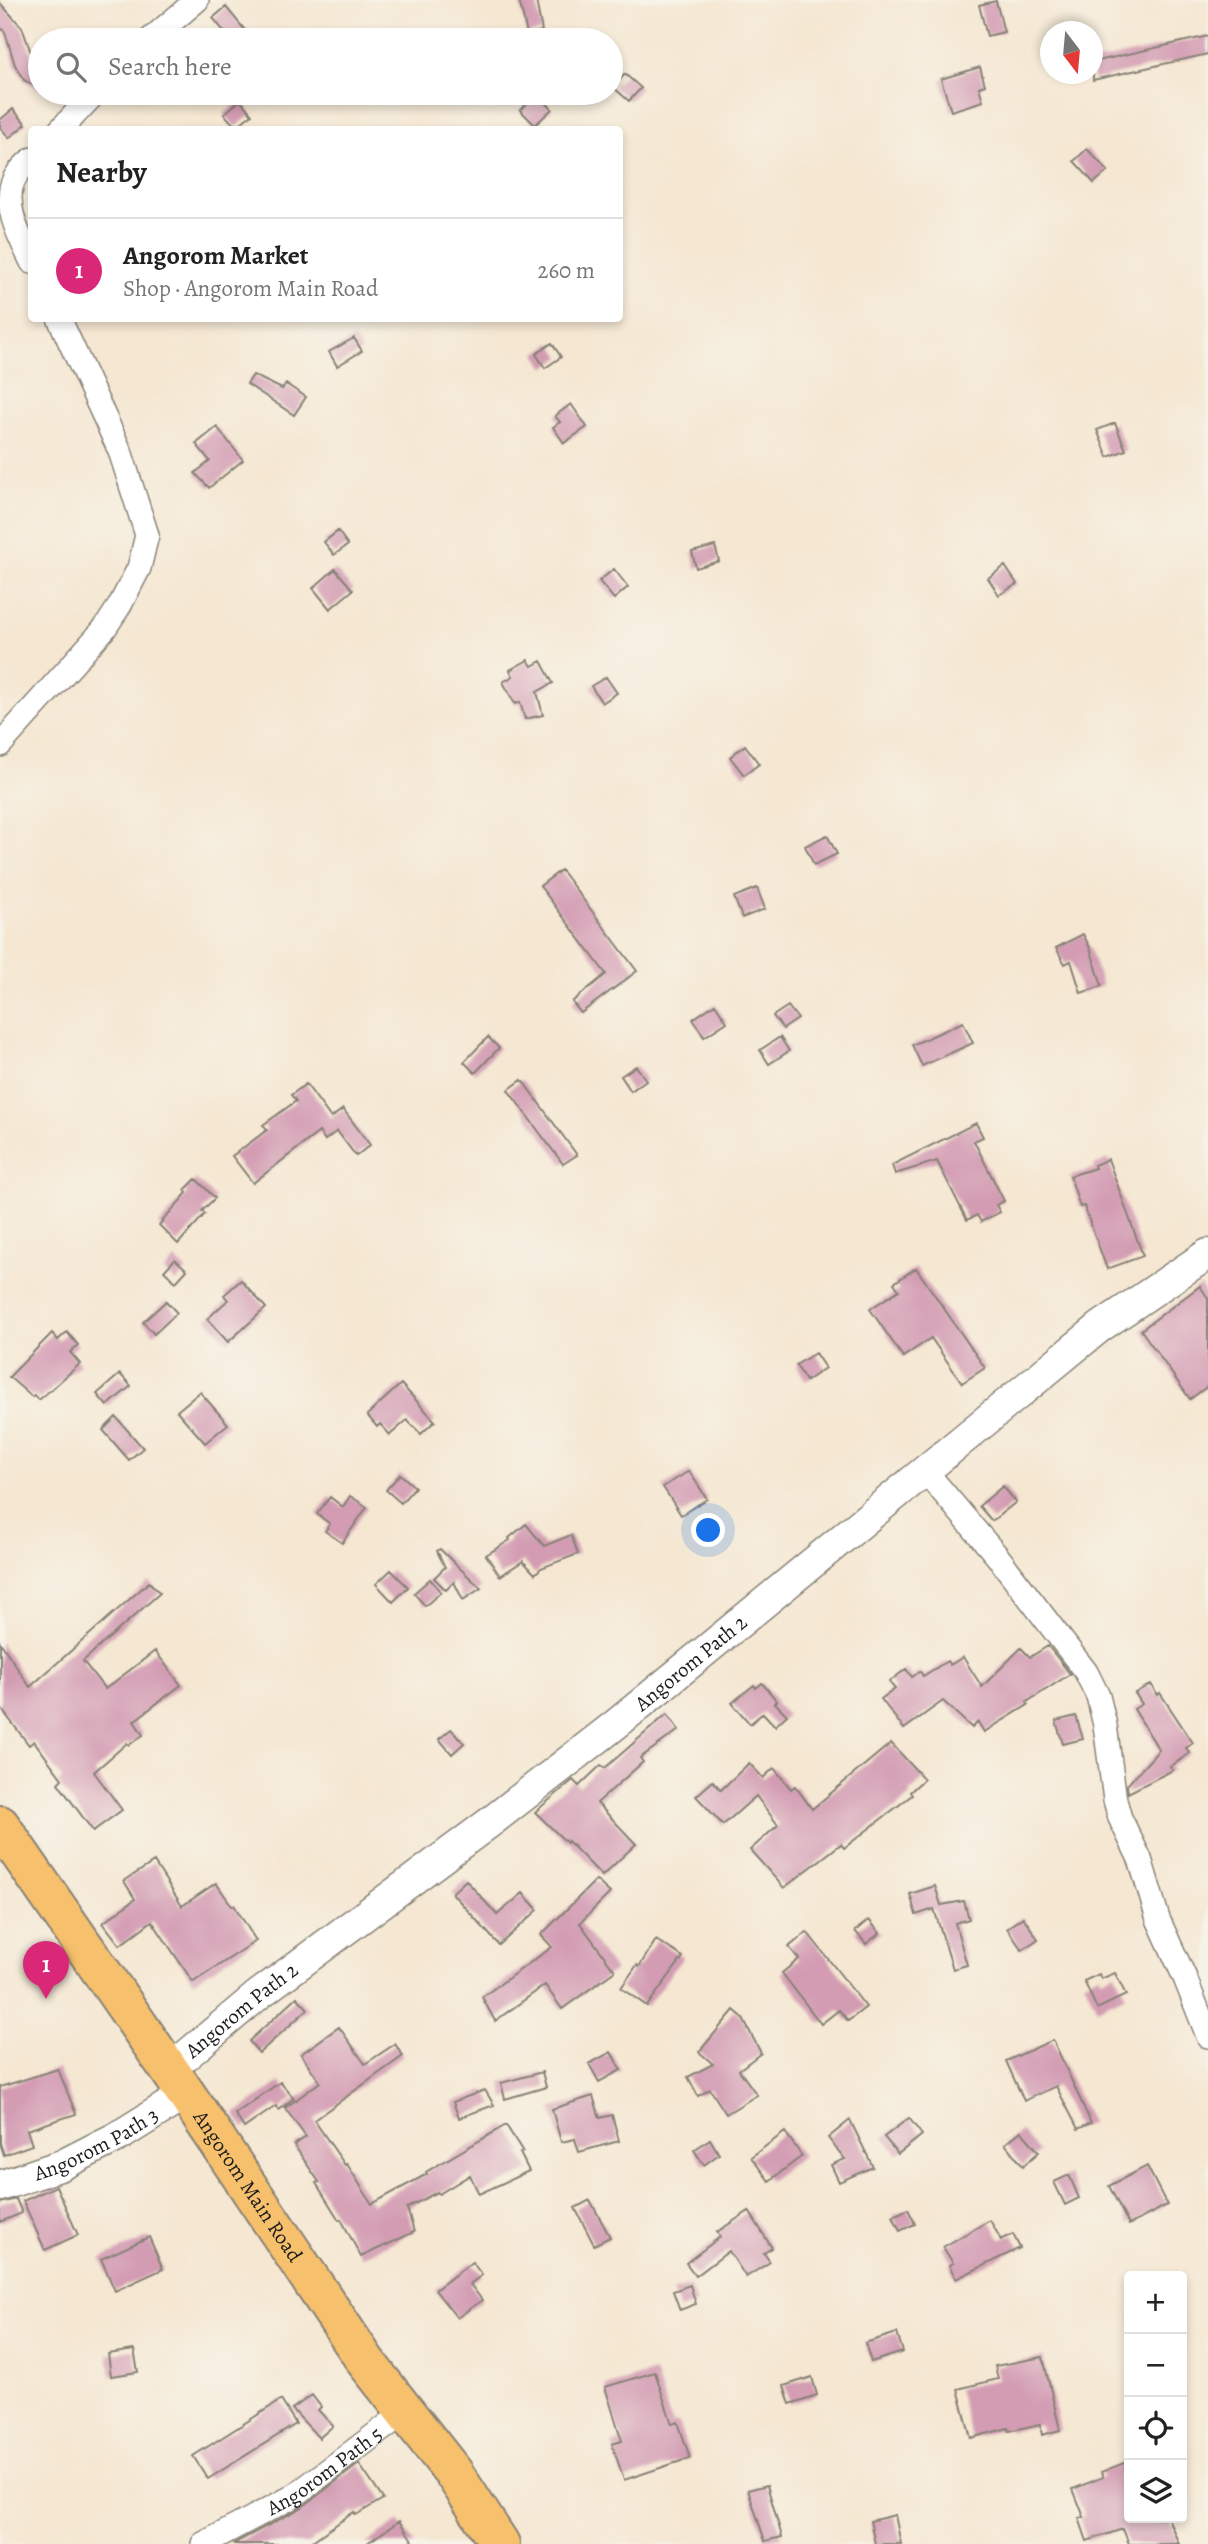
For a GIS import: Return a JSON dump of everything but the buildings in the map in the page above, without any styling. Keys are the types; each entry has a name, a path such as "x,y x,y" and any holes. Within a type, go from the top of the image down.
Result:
{"highway":[{"name":"Angorom Main Road","path":"0,1825 366,2362 453,2472 500,2544"}],"street":[{"path":"164,28 197,0"},
{"path":"64,126 84,105"},
{"path":"28,163 5,187 15,226 28,254"},
{"path":"0,745 105,628 139,568 147,535 120,451 61,322"},
{"name":"Angorom Path 2","path":"177,2082 258,1995 493,1820 615,1725 1100,1327 1208,1255"},
{"path":"926,1472 998,1557 1086,1672 1098,1696 1120,1818 1140,1859 1158,1919 1208,2036"},
{"name":"Angorom Path 3","path":"0,2186 62,2165 119,2136 177,2082"},
{"name":"Angorom Path 5","path":"203,2544 294,2496 405,2412"}],"place":[{"name":"Angorom Market","path":"46,1999"}]}
